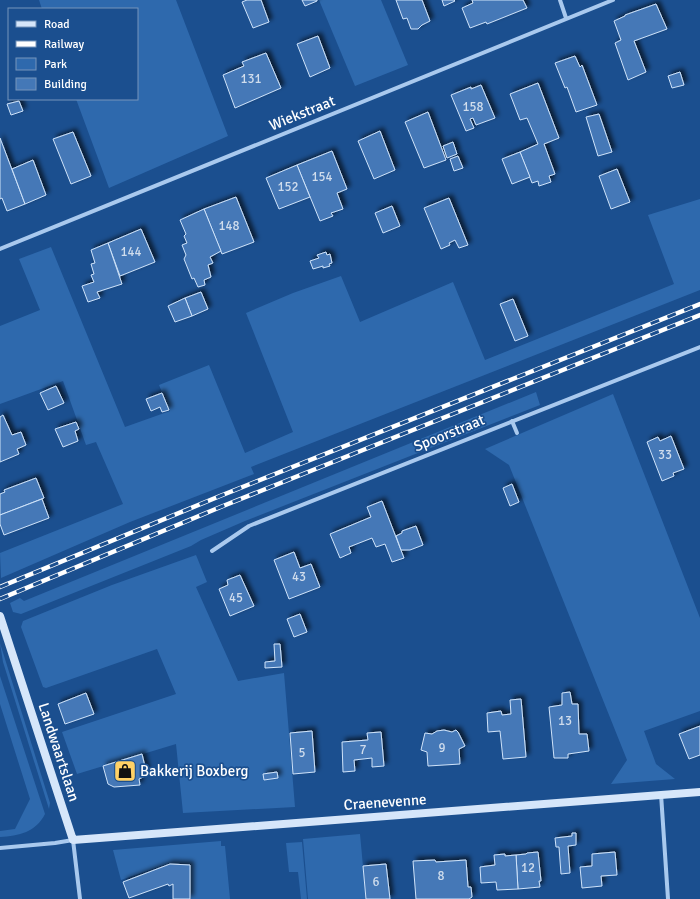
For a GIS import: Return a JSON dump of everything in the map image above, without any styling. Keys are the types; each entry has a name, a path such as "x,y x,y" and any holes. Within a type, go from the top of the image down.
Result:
{"street":[{"path":"560,0 566,18"},
{"name":"Wiekstraat","path":"0,249 613,0"},
{"name":"Spoorstraat","path":"212,551 249,526 700,346"},
{"path":"512,421 516,433"},
{"name":"Landwaartslaan","path":"0,616 73,840 80,899"},
{"name":"Craenevenne","path":"73,840 700,792"},
{"path":"661,794 668,899"},
{"path":"0,848 73,840"}],"green space":[{"path":"39,0 176,0 228,136 109,188 76,100 138,100 138,8 42,8"},
{"path":"319,0 381,0 408,65 355,86"},
{"path":"700,199 700,290 251,467 254,474 130,522 1,578 0,553 123,504 96,442 86,445 63,381 0,404 0,326 40,310 19,259 51,247 125,427 170,411 159,385 209,365 245,453 293,432 246,313 293,293 341,276 360,322 453,282 485,360 674,284 648,215"},
{"path":"536,392 540,405 245,521 201,540 191,546 21,614 13,612 10,603 20,598 24,601"},
{"path":"613,394 700,618 700,711 644,731 656,764 675,779 611,784 627,760 509,465 485,449"},
{"path":"196,555 207,582 196,587 238,681 284,673 295,807 183,813 176,744 77,774 62,732 176,694 157,649 46,688 43,687 21,627 23,621 112,585"},
{"path":"0,643 50,803 49,809 3,662"},
{"path":"0,676 45,814 32,829 14,836 0,837 0,831 15,829 30,799 0,704"},
{"path":"360,834 366,899 308,899 303,839"},
{"path":"221,841 221,846 225,846 230,899 191,899 191,864 170,863 121,880 113,850"},
{"path":"302,842 307,899 301,899 298,872 289,872 286,843"}],"building":[{"path":"247,0 261,0 269,22 253,28 242,2"},
{"path":"302,0 317,0 317,1 305,6"},
{"path":"396,0 422,0 430,21 418,29 411,29 407,18 403,19"},
{"path":"442,0 454,0 455,1 444,6"},
{"path":"472,0 523,0 527,8 487,24 486,22 470,28 462,8 473,3"},
{"path":"656,4 667,29 634,41 646,72 628,80 615,43 621,40 614,21 625,15"},
{"path":"318,36 330,68 310,77 297,44"},
{"path":"266,53 281,88 235,108 223,75 244,66 242,62"},
{"path":"575,56 580,67 582,65 597,105 576,112 567,87 565,88 555,63"},
{"path":"680,72 684,85 672,88 668,76"},
{"path":"538,83 559,138 544,144 555,174 549,176 551,182 539,186 538,181 532,183 520,152 538,144 527,118 520,120 510,94"},
{"path":"481,85 495,118 476,125 473,118 470,119 474,128 466,131 451,95 471,87 471,89"},
{"path":"19,101 23,111 11,115 7,104"},
{"path":"428,112 446,160 424,168 405,122"},
{"path":"599,114 612,152 598,156 586,117"},
{"path":"380,131 395,170 374,179 358,141"},
{"path":"73,132 91,176 71,184 53,139"},
{"path":"0,138 25,204 7,211 2,198 0,199"},
{"path":"453,142 457,154 447,158 443,146"},
{"path":"332,151 347,189 337,193 343,209 331,213 333,216 320,221 297,165"},
{"path":"520,152 530,177 512,184 502,159"},
{"path":"458,156 463,168 454,171 450,159"},
{"path":"33,160 46,195 25,204 12,169"},
{"path":"297,165 310,197 279,209 266,178"},
{"path":"617,169 630,202 611,209 599,176"},
{"path":"236,197 254,242 222,254 204,209"},
{"path":"449,198 468,245 459,248 455,240 449,243 450,245 441,249 424,208"},
{"path":"392,206 400,226 383,233 375,213"},
{"path":"204,209 221,251 210,257 213,263 208,265 211,277 204,280 205,285 198,287 194,278 192,279 184,259 186,255 182,245 187,243 184,236 186,234 180,220"},
{"path":"141,229 155,262 120,276 108,243"},
{"path":"108,243 122,284 97,292 100,298 88,302 82,286 94,282 91,275 94,274 91,264 95,263 91,250"},
{"path":"326,252 327,255 330,254 332,263 329,264 330,266 323,268 323,266 313,269 310,261 319,258 317,255"},
{"path":"201,292 208,309 192,316 185,298"},
{"path":"185,298 192,316 175,322 168,306"},
{"path":"513,299 528,336 515,341 500,304"},
{"path":"56,386 64,403 48,410 40,393"},
{"path":"162,393 169,410 162,412 160,407 151,411 146,399"},
{"path":"3,415 12,435 21,432 26,445 17,449 19,454 0,462 0,417"},
{"path":"76,422 79,429 75,431 78,441 63,447 55,429"},
{"path":"671,436 684,469 673,473 674,476 662,481 647,442 658,437 660,441"},
{"path":"36,478 44,498 0,515 0,494 5,492 4,490"},
{"path":"512,484 519,502 510,506 503,488"},
{"path":"42,499 49,518 4,535 0,524 0,515"},
{"path":"382,501 404,558 392,562 385,544 376,547 372,538 349,547 351,553 340,558 330,534 371,517 367,507"},
{"path":"416,526 423,545 410,550 401,550 396,536 402,533 402,531"},
{"path":"294,552 300,568 311,564 320,587 289,599 274,560"},
{"path":"240,575 254,606 230,616 219,589 228,585 227,580"},
{"path":"300,614 307,632 294,637 287,619"},
{"path":"274,644 280,644 282,667 265,668 265,662 275,661"},
{"path":"570,692 572,704 578,704 579,734 587,734 589,751 568,754 568,758 554,758 549,707 562,705 562,693"},
{"path":"86,693 94,714 65,724 58,704"},
{"path":"521,699 526,757 503,759 500,731 488,732 487,713 501,711 502,715 511,714 510,700"},
{"path":"700,726 700,755 689,759 679,734"},
{"path":"444,730 452,732 456,730 465,746 459,749 460,764 428,766 427,752 421,750 425,733 432,734 437,731"},
{"path":"312,731 315,772 293,774 290,733"},
{"path":"381,732 384,766 372,767 372,758 354,760 355,771 343,772 342,742 368,740 367,733"},
{"name":"Bakkerij Boxberg","path":"142,754 147,775 139,779 140,785 114,787 108,784 103,766"},
{"path":"277,772 278,778 264,780 263,774"},
{"path":"572,833 576,833 576,845 568,846 570,873 561,874 559,847 556,847 555,838 572,836"},
{"path":"538,852 541,881 539,881 540,887 518,889 516,855"},
{"path":"615,852 617,875 601,876 602,886 582,888 580,867 592,866 592,854"},
{"path":"505,854 505,856 516,855 518,889 497,890 496,882 481,883 480,867 495,865 494,855"},
{"path":"435,860 436,862 466,860 468,887 471,887 472,897 469,899 416,899 413,861"},
{"path":"170,864 190,865 190,899 173,899 173,884 169,886 168,884 129,898 123,882"},
{"path":"386,864 390,899 366,899 363,866"}],"railway":[{"path":"0,587 220,496 700,304"},
{"path":"0,599 223,506 700,315"}],"place":[{"name":"Bakkerij Boxberg","path":"125,771"}]}
